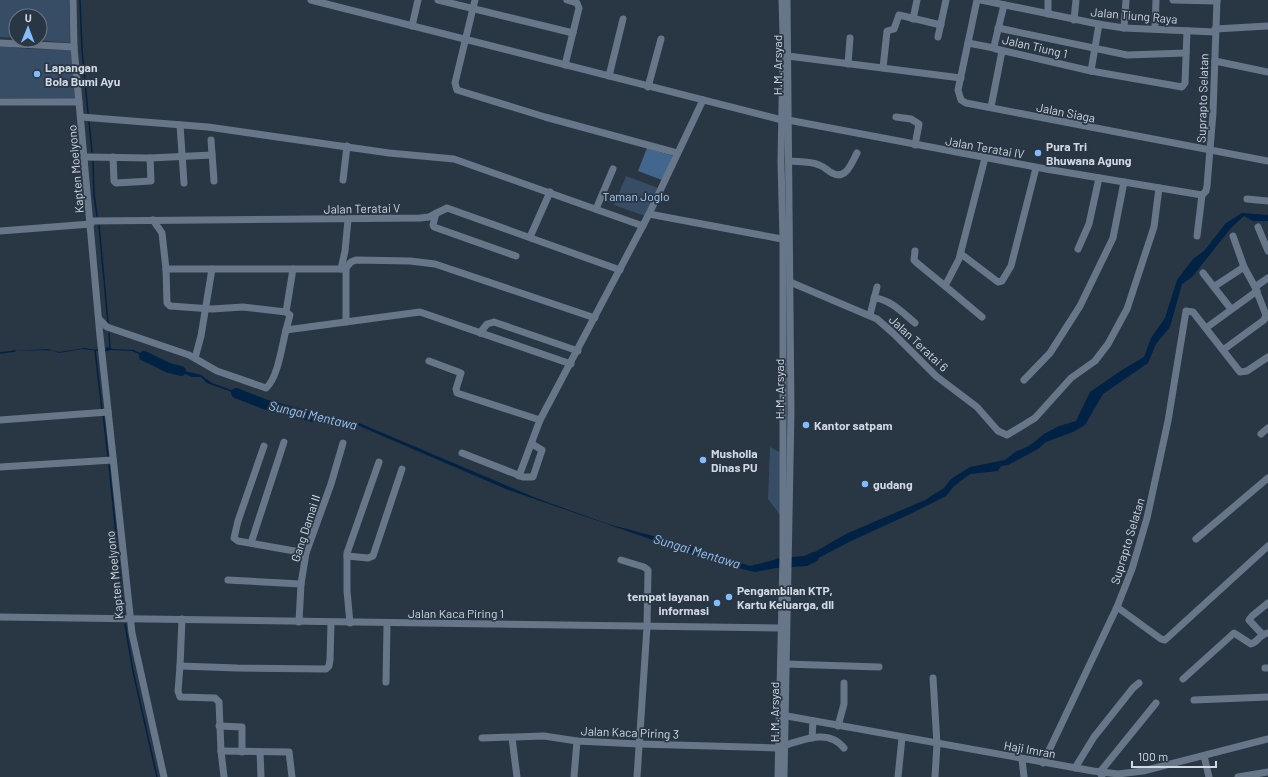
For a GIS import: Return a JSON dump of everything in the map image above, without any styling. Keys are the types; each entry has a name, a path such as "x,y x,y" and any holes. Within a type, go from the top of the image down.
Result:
{"street":[{"name":"Kapten Moelyono","path":"72,0 74,47 100,336 130,619 136,655 164,777"},
{"name":"Jalan Teratai IV","path":"311,0 648,87 785,120 1036,168 1202,195"},
{"path":"412,26 418,0"},
{"path":"438,0 573,34"},
{"path":"476,0 455,83 455,87 459,91 545,117 677,153"},
{"path":"566,65 579,6 577,3 567,0"},
{"name":"H.M. Arsyad","path":"782,0 786,240 785,664 787,716 784,777"},
{"name":"H.M. Arsyad","path":"786,556 790,282 786,240 789,161 785,120 788,56 787,0"},
{"path":"913,19 917,0"},
{"path":"938,37 946,0"},
{"name":"Jalan Siaga","path":"977,0 958,90 961,100 966,103 1268,161"},
{"name":"Jalan Tiung Raya","path":"981,0 1074,20 1124,28 1215,31 1268,26"},
{"path":"1048,0 1048,14"},
{"path":"1074,20 1076,0"},
{"path":"1124,28 1126,0"},
{"path":"1156,0 1156,29"},
{"path":"1173,0 1217,1"},
{"name":"Suprapto Selatan","path":"1198,236 1202,195 1206,191 1207,186 1210,151 1217,1"},
{"name":"Jalan Tiung 1","path":"1004,5 994,48 1002,51 1182,87 1185,83 1186,53"},
{"path":"883,68 887,31 894,29 898,15 941,25"},
{"path":"608,76 623,19"},
{"path":"1091,70 1094,48 1100,24"},
{"path":"998,28 1132,55 1186,53 1187,31"},
{"path":"648,87 661,38"},
{"path":"848,64 850,38"},
{"path":"0,43 74,47"},
{"path":"968,44 994,48"},
{"path":"991,108 1002,51"},
{"path":"788,56 961,78"},
{"path":"1215,61 1268,72"},
{"path":"519,476 540,420 578,351 643,226 703,100"},
{"path":"0,102 80,102"},
{"path":"81,117 211,127 389,153 454,159 643,226"},
{"path":"896,117 911,119 919,124 915,145"},
{"path":"180,125 184,182"},
{"path":"211,140 214,181"},
{"path":"343,180 347,146"},
{"path":"789,161 820,165 834,174 841,175 846,172 857,153"},
{"path":"85,157 150,158 212,155"},
{"path":"113,157 114,181 116,183 151,181 150,158"},
{"path":"945,286 961,254 985,158"},
{"path":"961,254 998,282 1002,281 1011,266 1036,168"},
{"path":"596,209 613,169"},
{"path":"1078,249 1089,224 1099,178"},
{"path":"1024,380 1050,352 1068,327 1084,299 1112,238 1124,182"},
{"name":"Jalan Teratai 6","path":"790,282 870,315 893,333 936,376 977,407 998,431 1008,435 1035,418 1071,378 1095,361 1108,344 1127,309 1154,227 1159,188"},
{"path":"530,237 550,192"},
{"path":"1247,199 1268,201"},
{"name":"Jalan Teratai V","path":"0,231 91,223 153,220 348,220 420,218 436,214 447,208 620,270"},
{"path":"436,214 432,225 434,227 516,256"},
{"path":"649,214 786,240"},
{"path":"99,319 107,327 195,358 217,371 266,388 271,382 279,361 290,315 286,312 243,306 206,309 168,305 162,233 153,220"},
{"path":"346,322 344,268 348,220"},
{"path":"1258,227 1268,250"},
{"path":"1223,350 1266,317 1266,313 1244,266 1233,236"},
{"path":"915,251 914,260 917,263 982,317"},
{"path":"166,269 344,268 356,260 410,261 429,263 595,318"},
{"path":"1215,286 1244,266"},
{"path":"195,358 206,309 212,269"},
{"path":"286,312 293,269"},
{"path":"1203,272 1231,309"},
{"path":"1268,278 1206,328 1239,371 1243,372 1268,357"},
{"path":"870,315 877,287"},
{"path":"874,298 880,298 894,306 915,323"},
{"name":"Suprapto Selatan","path":"1043,763 1117,607 1132,569 1147,518 1168,421 1186,311 1193,312 1206,328"},
{"path":"286,330 420,312 571,364"},
{"path":"480,333 487,324 494,322 578,351"},
{"path":"429,361 461,373 456,389 457,393 540,420"},
{"path":"0,420 108,412"},
{"path":"1261,434 1268,428"},
{"path":"251,543 284,442"},
{"name":"Gang Damai II","path":"299,622 301,584 306,553 331,484 343,443"},
{"path":"462,454 528,478 533,477 542,450 532,444"},
{"path":"264,446 234,535 236,540 306,553"},
{"path":"0,467 113,460"},
{"path":"350,623 347,591 347,556 379,462"},
{"path":"347,556 368,558 373,556 402,469"},
{"path":"1196,539 1268,478"},
{"path":"1117,607 1160,639 1165,640 1268,546"},
{"path":"621,560 646,568 648,598 647,627 637,777"},
{"name":"H.M. Arsyad","path":"778,777 781,628 786,569"},
{"path":"228,580 301,584"},
{"path":"648,598 687,598"},
{"path":"1183,679 1234,633 1251,644 1265,634 1249,620 1268,603"},
{"name":"Jalan Kaca Piring 1","path":"0,617 182,619 387,624 781,628"},
{"path":"182,619 178,690 180,697 217,700 219,705 219,726 224,777"},
{"path":"180,666 326,669 330,666 331,623"},
{"path":"386,682 387,624"},
{"path":"785,664 879,667"},
{"path":"933,678 937,744 935,777"},
{"path":"838,726 844,699 844,683"},
{"path":"1075,768 1094,737 1133,688 1139,683"},
{"path":"1194,700 1268,697"},
{"path":"1101,774 1156,703"},
{"name":"Haji Imran","path":"787,716 1101,774 1144,771 1268,739"},
{"path":"812,738 813,721"},
{"path":"219,726 242,728 242,752"},
{"name":"Jalan Kaca Piring 3","path":"482,738 512,738 530,735 639,744 778,748"},
{"path":"786,745 812,738 829,737 838,741 844,748"},
{"path":"512,738 518,777"},
{"path":"898,777 902,738"},
{"path":"574,777 577,740"},
{"path":"221,751 290,753 292,777"},
{"path":"260,752 261,777"},
{"path":"1204,756 1209,777"},
{"path":"1022,759 1024,777"},
{"path":"1238,777 1268,772"}],"green space":[{"path":"0,0 69,0 70,43 48,41 48,8 8,8 8,38 0,37"},
{"name":"Lapangan Bola Bumi Ayu","path":"0,46 8,48 71,50 76,99 0,98"},
{"name":"Taman Joglo","path":"626,176 658,188 645,216 614,205"},
{"path":"770,447 781,453 781,516 768,499"}],"shaded area":[{"path":"647,148 673,156 662,180 638,171"}],"water":[{"path":"1242,213 1268,215 1268,221 1253,221 1244,216 1231,228 1192,277 1182,284 1170,327 1156,344 1148,363 1103,394 1085,425 1073,432 1046,442 1038,449 1008,465 1001,466 998,471 970,474 954,486 946,496 851,541 801,567 801,560 846,534 925,500 944,488 951,479 970,467 1005,460 1015,452 1029,446 1044,434 1059,426 1076,421 1090,392 1144,357 1151,338 1165,318 1177,280 1193,259 1204,251 1226,223"},
{"path":"107,347 113,349 134,350 162,364 132,351 110,350 104,352"},
{"path":"85,348 96,350 98,348 98,351 82,349 59,353 53,350 59,352"},
{"path":"48,349 52,350 15,351"},
{"name":"Sungai Mentawa","path":"170,368 201,375 212,383 284,409 324,419 359,423 536,498 608,524 676,542 750,566 781,558 781,567 755,572 722,564 506,489 357,425 329,423 269,406 264,406 254,400 207,383 201,377 192,377"}],"waterway":[{"path":"80,0 82,50 88,113"},
{"path":"89,122 92,152"},
{"path":"93,161 94,194 97,216"},
{"path":"99,225 108,323"},
{"path":"109,333 110,349"},
{"path":"95,350 102,410"},
{"path":"0,353 15,351"},
{"name":"Sungai Mentawa","path":"144,356 169,368 181,371"},
{"name":"Sungai Mentawa","path":"236,393 264,404 312,417"},
{"path":"103,414 108,456"},
{"path":"109,465 124,614"},
{"name":"Sungai Mentawa","path":"779,563 806,561 814,557"},
{"path":"125,624 133,671 157,777"}],"place":[{"name":"Lapangan Bola Bumi Ayu","path":"37,74"},
{"name":"Pura Tri Bhuwana Agung","path":"1038,153"},
{"name":"Kantor satpam","path":"806,425"},
{"name":"Musholla Dinas PU","path":"703,460"},
{"name":"gudang","path":"865,484"},
{"name":"Pengambilan KTP, Kartu Keluarga, dll","path":"729,597"},
{"name":"tempat layanan informasi","path":"717,603"}]}
